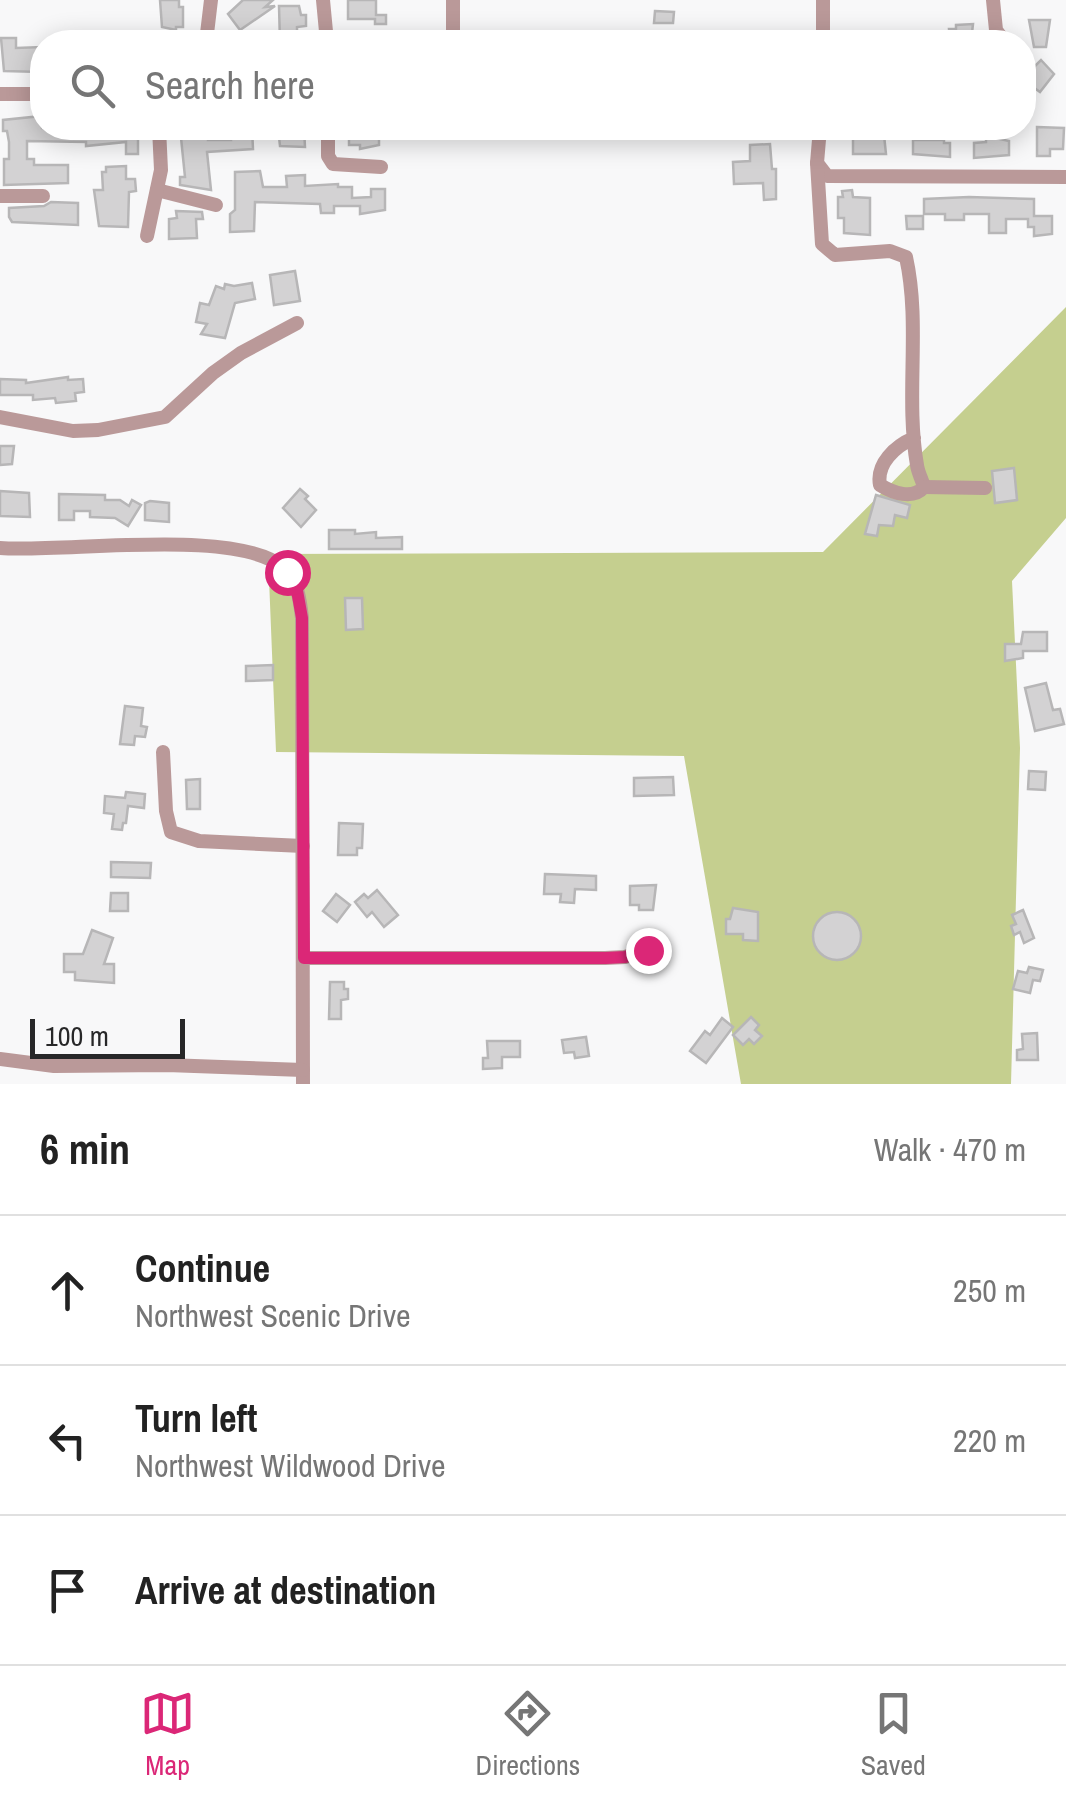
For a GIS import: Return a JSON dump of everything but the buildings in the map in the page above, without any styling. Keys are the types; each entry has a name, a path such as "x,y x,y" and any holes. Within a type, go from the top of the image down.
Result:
{"street":[{"path":"207,30 211,0"},
{"path":"323,0 326,30"},
{"path":"453,0 453,30"},
{"path":"823,30 824,0"},
{"path":"993,0 996,30"},
{"path":"0,94 30,94"},
{"path":"147,236 161,170 160,140"},
{"path":"328,140 329,160 338,166 381,167"},
{"path":"819,140 822,244 835,255 890,251 906,257 912,287 914,438 924,487"},
{"path":"817,163 824,174 834,176 1066,177"},
{"path":"156,190 216,205"},
{"path":"0,196 43,196"},
{"path":"0,417 73,431 165,417 213,372 296,323"},
{"path":"914,438 890,454 879,472 879,482 901,493 918,494 924,487"},
{"path":"924,487 984,488"},
{"path":"0,548 190,546 256,554 282,566 296,585 302,618 304,958 303,1077 7,1061 0,1071"},
{"path":"163,752 171,832 199,841 303,846"},
{"path":"304,958 606,958 648,950"}],"green space":[{"path":"1066,307 1066,518 1012,581 1020,748 1011,1084 741,1084 684,756 276,752 268,554 823,552"}],"route":[{"path":"287,572 300,597 302,618 304,958 606,958 648,950"}]}
